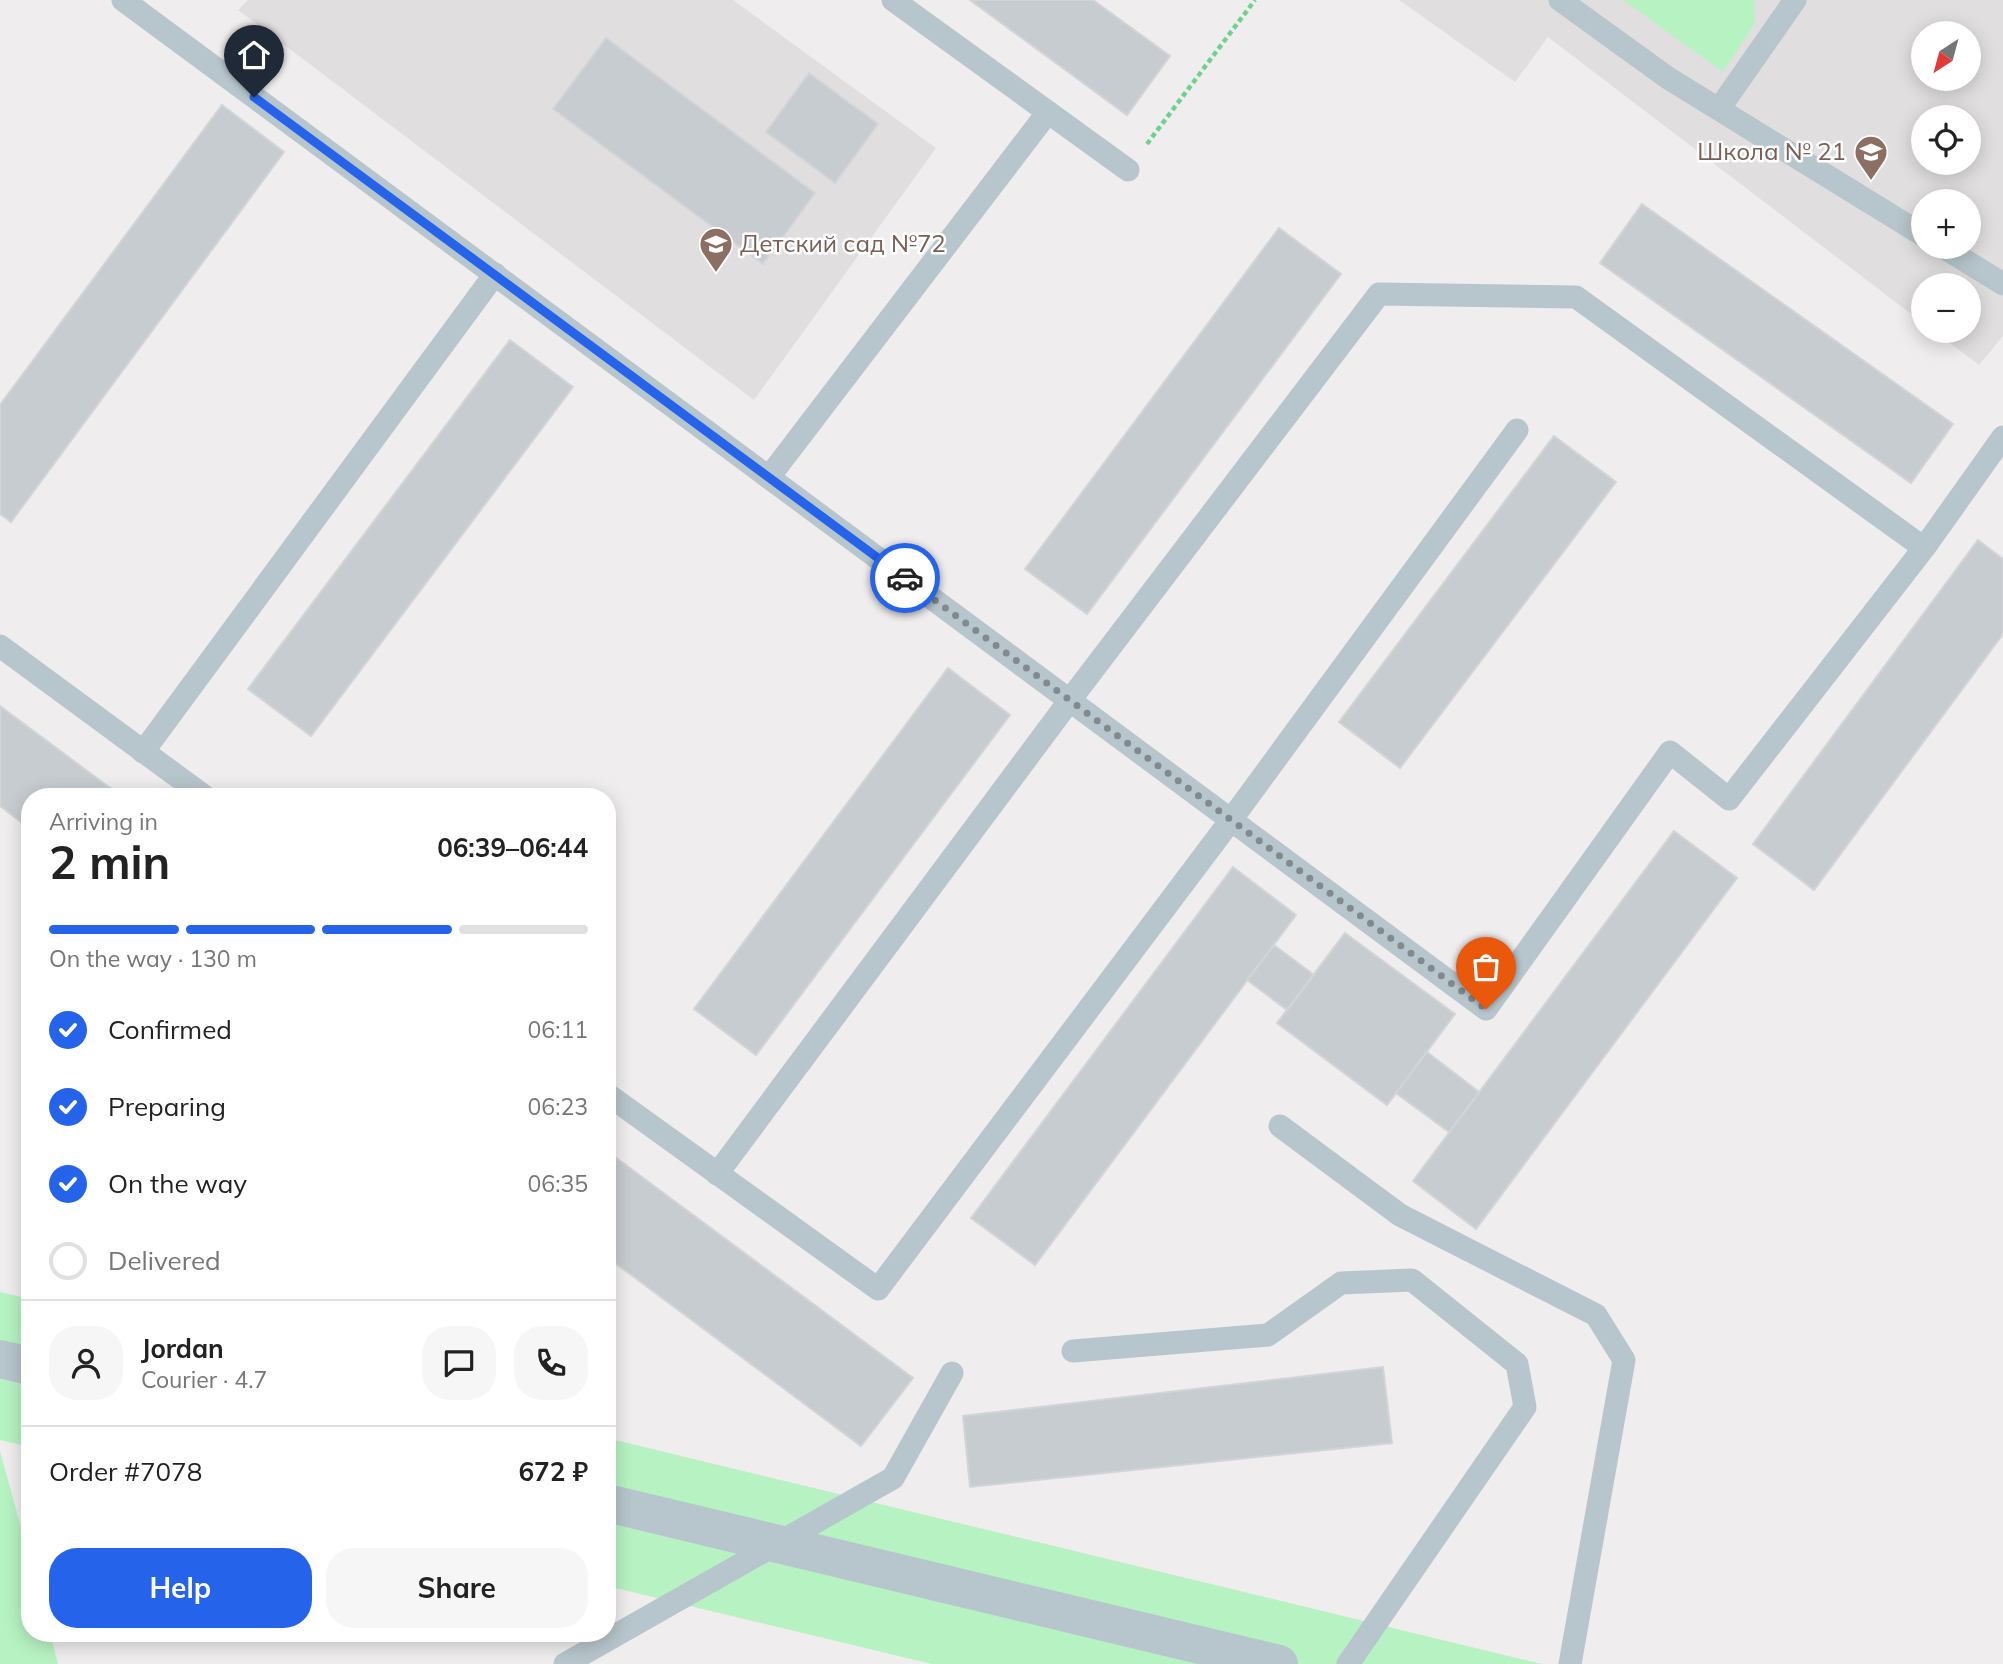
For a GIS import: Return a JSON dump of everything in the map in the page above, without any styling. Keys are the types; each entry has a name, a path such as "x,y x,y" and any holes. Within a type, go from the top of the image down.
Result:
{"street":[{"path":"0,1359 21,1364"},
{"path":"616,1505 1279,1664"}],"lane":[{"path":"123,0 1486,1009 1670,752 1729,799 1924,548 2003,437"},
{"path":"893,0 1128,170"},
{"path":"1560,0 1668,78 1911,227"},
{"path":"1720,109 1795,0"},
{"path":"769,478 1048,112"},
{"path":"1962,259 2003,284"},
{"path":"143,752 495,274"},
{"path":"717,1174 1070,700 1378,294 1576,296 1924,548"},
{"path":"616,1101 878,1289 1231,820 1517,430"},
{"path":"0,646 193,788"},
{"path":"1280,1126 1400,1215 1596,1315 1623,1360 1570,1664"},
{"path":"1073,1351 1268,1335 1341,1283 1412,1280 1517,1364 1525,1407 1348,1664"},
{"path":"616,1635 893,1478 952,1373"},
{"path":"565,1664 604,1642"}],"path":[{"path":"1128,170 1255,0"}],"shaded area":[{"name":"Детский сад №72","path":"248,0 733,0 936,148 754,400 238,10"},
{"name":"Школа № 21","path":"1399,0 2003,0 2003,336 1979,365 1950,343 1981,343 1981,273 1911,273 1911,314 1548,37 1515,82"}],"green space":[{"path":"1623,0 1754,0 1755,23 1723,72"},
{"path":"0,1292 21,1297 21,1445 0,1440"},
{"path":"616,1440 1542,1664 932,1664 616,1588"},
{"path":"0,1451 21,1527 21,1642 52,1642 58,1664 0,1664"}],"building":[{"path":"970,0 1093,0 1170,56 1127,115"},
{"path":"606,38 815,193 763,264 553,109"},
{"path":"809,73 878,124 835,183 766,132"},
{"path":"222,105 284,152 11,522 0,514 0,405"},
{"path":"1642,204 1953,424 1911,483 1600,263"},
{"path":"1279,228 1341,274 1087,614 1025,569"},
{"path":"510,340 573,387 311,736 248,689"},
{"path":"1554,436 1616,482 1400,768 1339,722"},
{"path":"1978,540 2003,559 2003,634 1814,890 1753,844"},
{"path":"948,668 1010,715 756,1055 694,1009"},
{"path":"0,706 110,788 21,788 21,822 0,806"},
{"path":"1674,831 1737,878 1476,1229 1413,1181"},
{"path":"1233,867 1296,915 1035,1265 971,1218"},
{"path":"1345,933 1455,1014 1387,1105 1277,1023"},
{"path":"1274,945 1314,975 1287,1010 1247,980"},
{"path":"1427,1052 1479,1092 1449,1132 1396,1093"},
{"path":"616,1158 913,1378 861,1446 616,1264"},
{"path":"1383,1367 1392,1443 970,1487 963,1416"}],"way so far":[{"path":"905,578 1486,1009"}],"place":[{"name":"Школа № 21","path":"1871,182"},
{"name":"Детский сад №72","path":"716,274"}],"route":[{"path":"254,97 905,578"}]}
